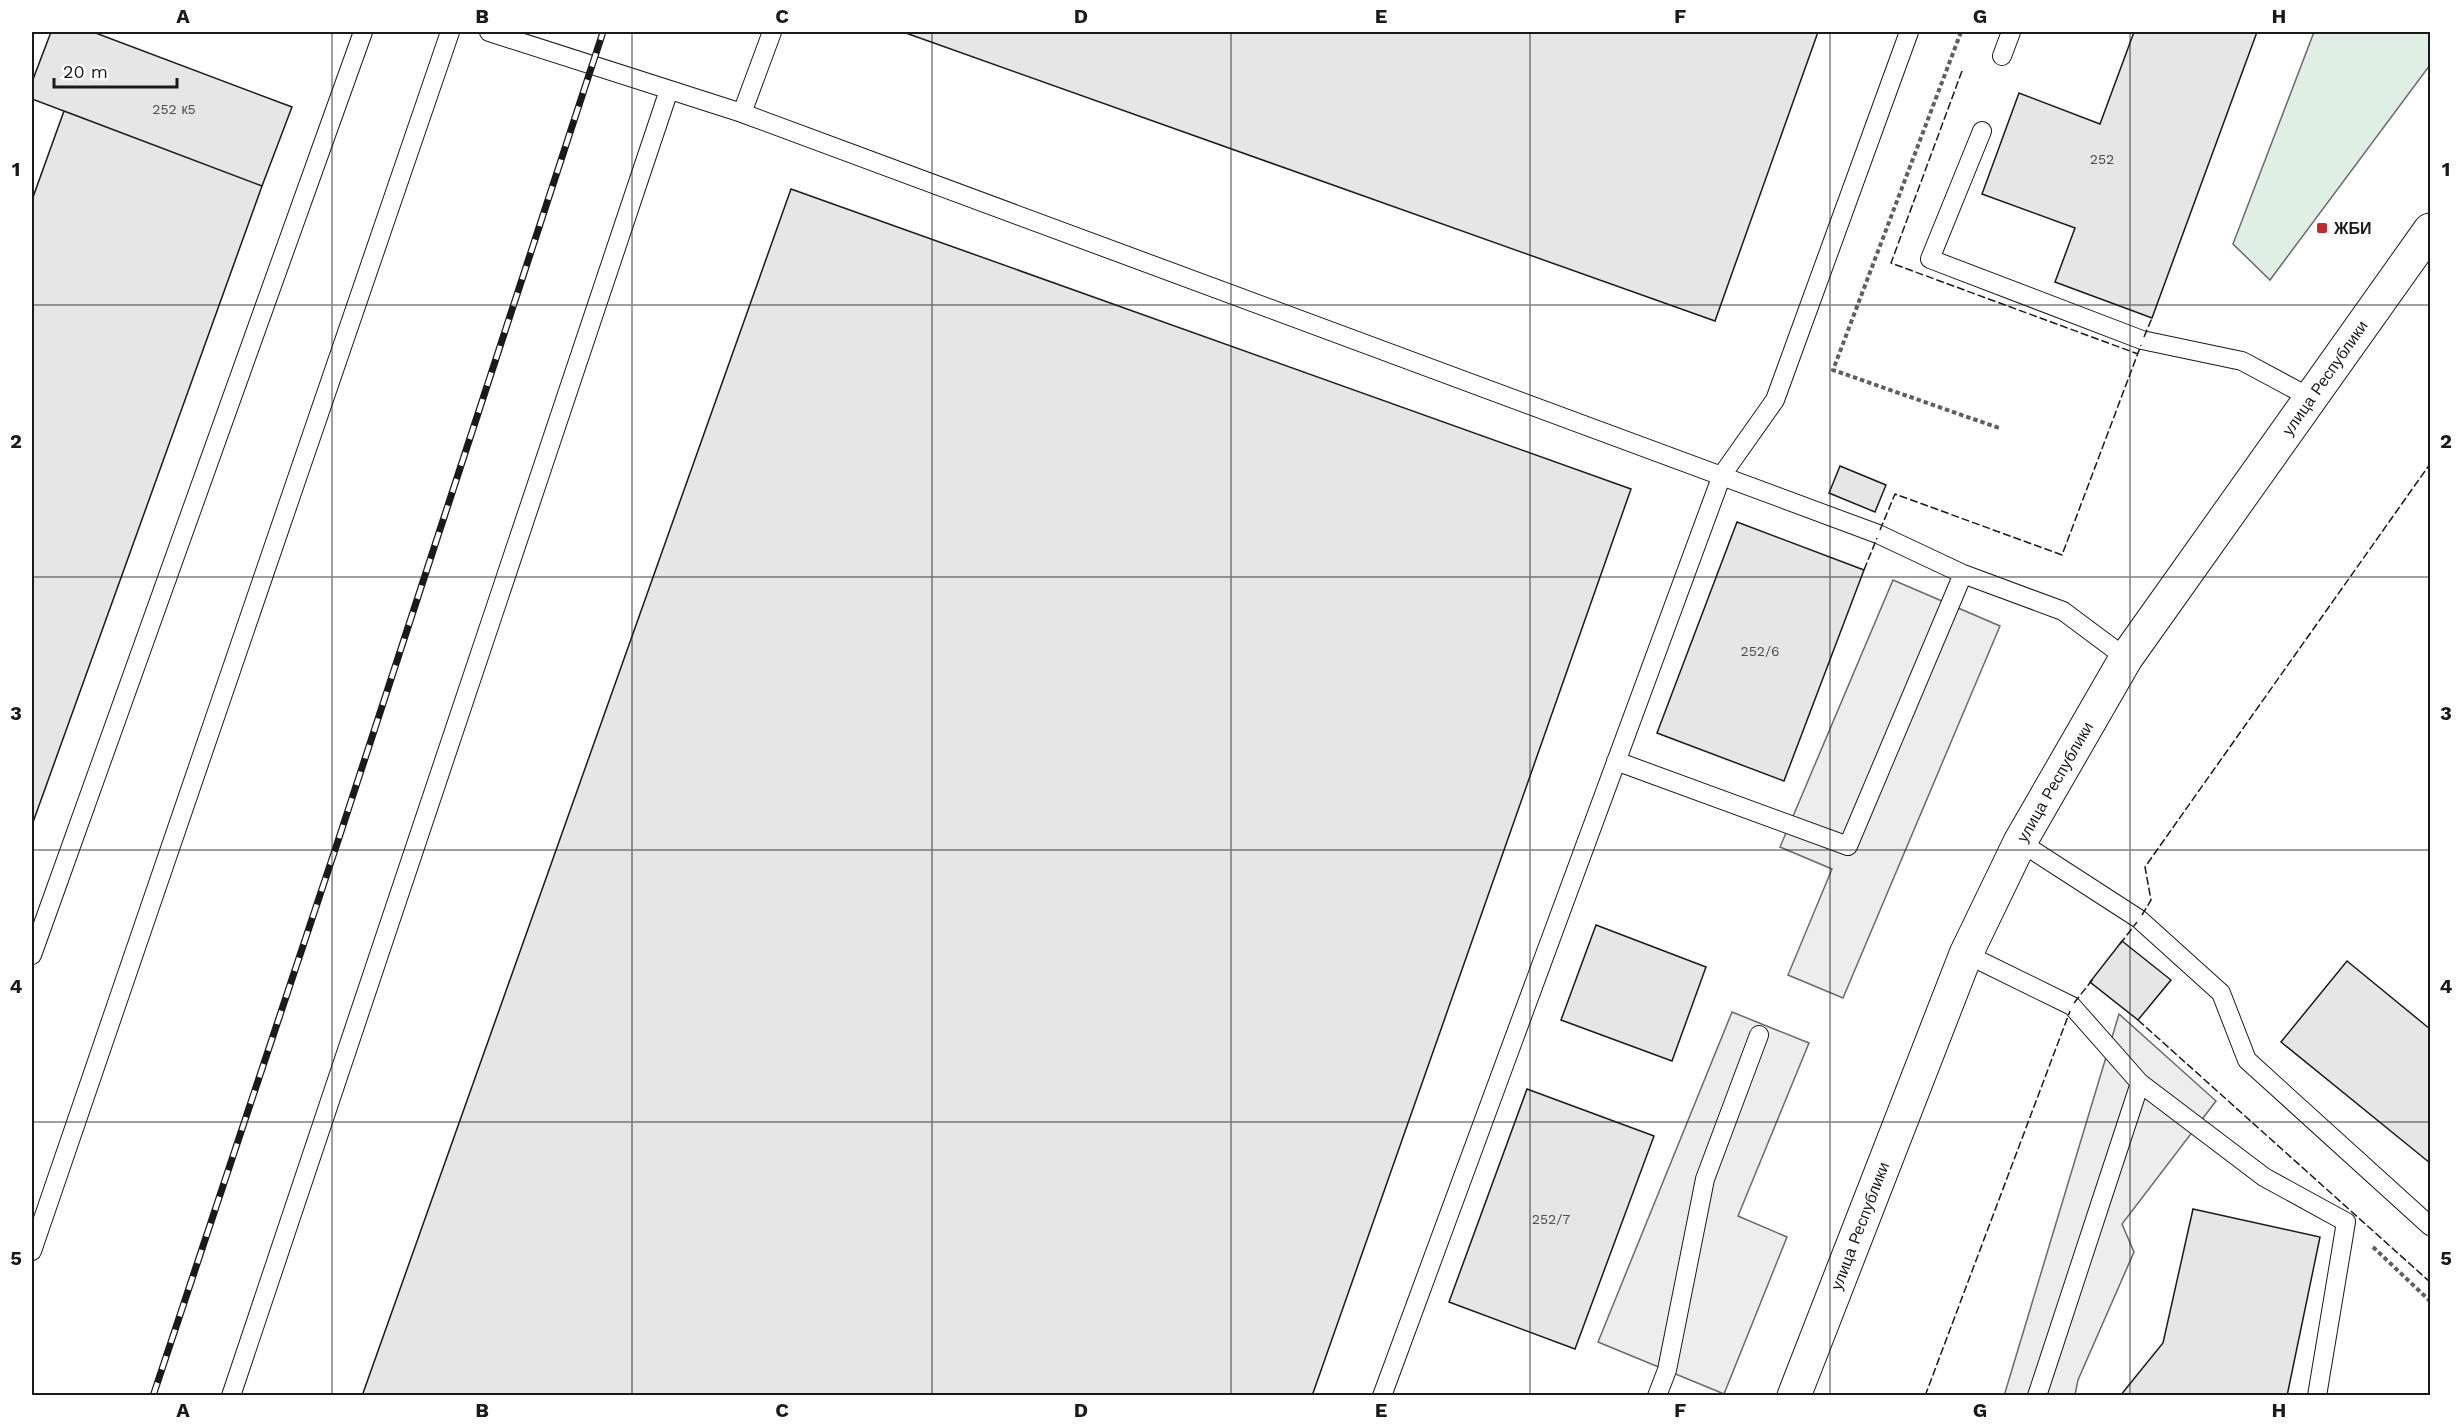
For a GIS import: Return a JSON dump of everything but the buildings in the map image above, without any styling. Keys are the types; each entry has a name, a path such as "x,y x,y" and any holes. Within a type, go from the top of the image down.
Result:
{"main road":[{"name":"улица Республики","path":"1794,1395 1966,954 2020,843 2126,658 2430,230"}],"lane":[{"path":"32,955 363,32"},
{"path":"32,1251 450,32"},
{"path":"489,32 742,113 1878,534 1963,574 2063,611 2126,658"},
{"path":"742,113 772,32"},
{"path":"1382,1395 1722,475 1775,400 1909,32"},
{"path":"2002,56 2011,32"},
{"path":"231,1395 669,90"},
{"path":"1982,131 1930,259 2142,340 2241,362 2311,398"},
{"path":"1616,761 1848,846 1963,574"},
{"path":"2020,843 2139,919 2221,993 2247,1060 2430,1226"},
{"path":"1966,954 2072,1006 2140,1083 2264,1177 2346,1222 2317,1395"},
{"path":"1657,1395 1667,1370 1705,1179 1759,1035"},
{"path":"2037,1395 2140,1083"}],"path":[{"path":"2372,1247 2430,1301"}],"green space":[{"path":"2314,32 2430,32 2430,65 2270,280 2233,244"}],"shaded area":[{"path":"1893,580 2000,626 1843,998 1788,975 1832,869 1780,847"},
{"path":"1732,1012 1809,1043 1738,1216 1787,1237 1724,1394 1598,1342"},
{"path":"2119,1014 2216,1101 2122,1224 2134,1252 2078,1380 2075,1395 2004,1396"}],"railway":[{"path":"153,1396 603,32"}],"fence":[{"path":"1962,71 1891,263 2138,354"},
{"path":"2144,337 2152,318"},
{"path":"1880,530 1895,494 2062,555 2141,345"},
{"path":"2142,915 2151,900 2145,867 2430,464"},
{"path":"1864,570 1877,538"},
{"path":"2120,944 2137,922"},
{"path":"2074,1003 2093,979"},
{"path":"1925,1396 2070,1011"},
{"path":"2138,1020 2430,1282"}],"place":[{"name":"ЖБИ","path":"2322,228"}]}
